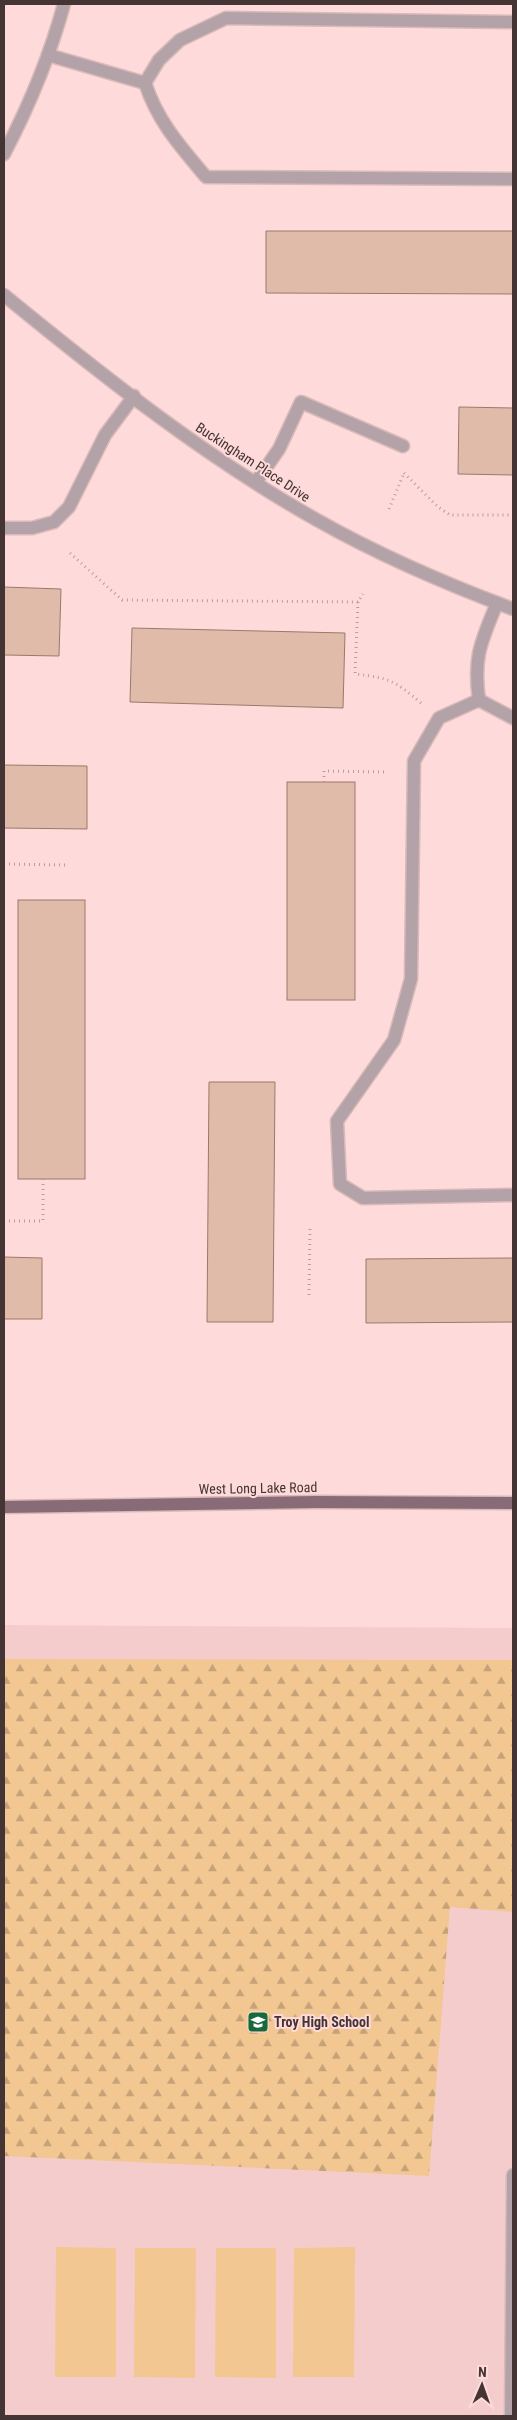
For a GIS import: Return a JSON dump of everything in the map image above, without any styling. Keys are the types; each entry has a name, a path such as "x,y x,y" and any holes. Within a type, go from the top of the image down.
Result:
{"main road":[{"name":"West Long Lake Road","path":"4,1506 316,1502 513,1503"}],"street":[{"path":"4,154 22,118 48,55 64,4"},
{"path":"145,83 159,60 180,40 226,18 513,22"},
{"path":"48,55 145,83"},
{"path":"145,83 154,107 170,134 206,177 513,179"},
{"name":"Buckingham Place Drive","path":"4,295 179,432 316,520 374,550 513,609"},
{"path":"4,528 32,528 54,522 70,507 106,435 134,396"},
{"path":"256,482 280,449 301,402 403,446"},
{"path":"479,700 475,673 480,646 497,603"},
{"path":"479,700 439,718 414,762 411,979 394,1040 337,1120 340,1184 363,1198 513,1195"},
{"path":"479,700 513,718"},
{"path":"511,2416 513,2175"}],"path":[{"path":"389,509 404,473 438,507 450,514 513,515"},
{"path":"70,553 122,600 358,602"},
{"path":"363,594 358,602 355,674 374,676 397,682 439,718"},
{"path":"324,782 324,771 386,772"},
{"path":"4,864 67,865"},
{"path":"4,1220 43,1221 43,1179"},
{"path":"309,1295 310,1228"}],"shaded area":[{"name":"Troy High School","path":"4,1625 513,1628 513,2416 4,2416"}],"green space":[{"path":"4,1659 513,1660 513,1912 450,1907 429,2176 4,2156"},
{"path":"56,2247 116,2248 116,2377 55,2377"},
{"path":"355,2247 354,2377 293,2377 294,2248"},
{"path":"135,2248 196,2248 195,2378 134,2377"},
{"path":"216,2248 276,2248 276,2378 215,2377"}],"building":[{"path":"266,231 513,231 513,294 266,293"},
{"path":"459,407 513,408 513,475 458,474"},
{"path":"4,587 61,589 59,656 4,655"},
{"path":"132,628 345,633 343,708 130,702"},
{"path":"4,765 87,766 87,829 4,828"},
{"path":"287,782 355,782 355,1000 287,1000"},
{"path":"18,900 85,900 85,1179 18,1179"},
{"path":"209,1082 275,1082 273,1322 207,1322"},
{"path":"4,1257 42,1258 42,1319 4,1319"},
{"path":"513,1258 513,1322 366,1323 366,1259"}],"place":[{"name":"Troy High School","path":"258,2022"}]}
